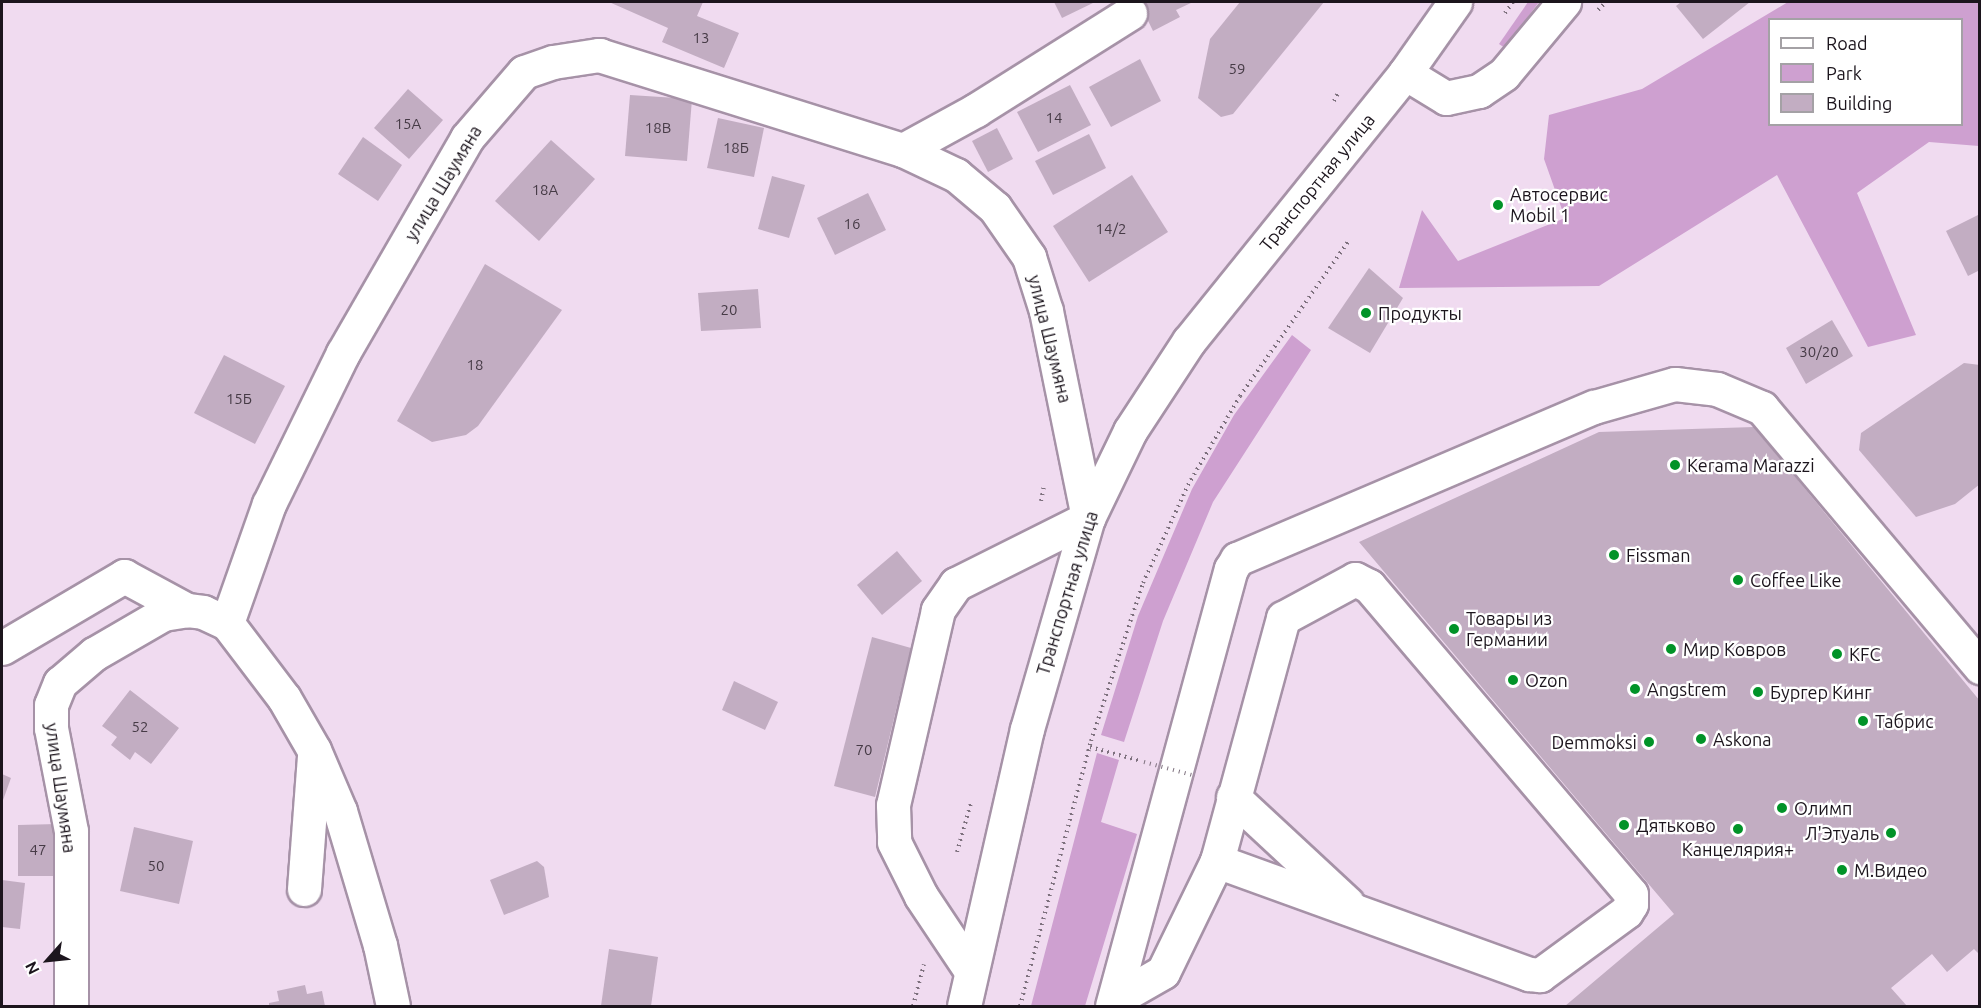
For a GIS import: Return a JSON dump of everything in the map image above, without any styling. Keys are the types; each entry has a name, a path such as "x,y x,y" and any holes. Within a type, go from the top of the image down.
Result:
{"street":[{"name":"Транспортная улица","path":"964,1006 1028,729 1088,518 1130,431 1189,341 1405,73 1455,2"},
{"path":"1405,73 1446,98 1479,91 1504,74 1564,2"},
{"path":"903,150 976,110 1130,13"},
{"name":"улица Шаумяна","path":"71,1006 71,831 51,728 51,705 60,683 94,654 163,614 187,610 203,612 227,623 269,504 343,353 467,138 498,97 524,72 553,62 599,55 903,150 964,181 995,208 1029,256 1046,311 1088,518"},
{"path":"1114,1003 1227,581 1237,559 1594,407 1675,384 1717,389 1762,408 1980,667"},
{"path":"971,971 921,896 894,842 893,805 938,610 956,584 1088,518"},
{"name":"улица Шаумяна","path":"2,648 123,576 187,610"},
{"path":"1114,1003 1163,972 1217,861 1283,618 1354,579 1362,579 1631,894 1631,904 1626,912 1540,975 1517,971 1217,861"},
{"path":"227,623 284,698 314,750 340,811 380,945 393,1006"},
{"path":"304,889 314,750"},
{"path":"1233,797 1357,912"}],"path":[{"path":"1020,1006 1090,747 1143,583 1188,485 1240,396 1348,242"},
{"path":"1041,504 1044,476"},
{"path":"1090,747 1196,776"},
{"path":"913,1006 924,961"}],"green space":[{"path":"1528,2 1539,2 1505,48 1499,44"},
{"path":"1788,2 1979,2 1979,146 1929,142 1857,193 1916,335 1868,347 1777,175 1599,286 1399,288 1422,210 1458,261 1565,218 1544,159 1549,115 1642,89"},
{"path":"1292,335 1311,350 1213,502 1163,621 1124,742 1101,735 1138,616 1192,489 1234,415"},
{"path":"1097,753 1119,760 1101,822 1137,834 1085,1006 1031,1006"}],"building":[{"path":"609,2 703,2 697,16 739,33 724,68 662,42 668,28"},
{"path":"1054,2 1095,2 1062,18"},
{"path":"1139,2 1193,2 1176,10 1180,17 1153,31"},
{"path":"1240,2 1324,2 1233,114 1221,117 1198,98 1210,39"},
{"path":"1681,2 1750,2 1703,39 1676,6"},
{"path":"1140,59 1161,101 1111,127 1089,87"},
{"path":"1070,85 1091,125 1038,152 1017,112"},
{"path":"408,89 443,120 409,159 374,128"},
{"path":"630,95 692,99 687,161 625,156"},
{"path":"718,118 764,128 754,177 707,168"},
{"path":"997,128 1013,159 988,172 972,141"},
{"path":"1089,134 1106,168 1053,195 1035,161"},
{"path":"363,137 402,165 378,201 338,174"},
{"path":"551,140 595,179 539,241 495,201"},
{"path":"1132,175 1168,232 1089,282 1053,226"},
{"path":"772,176 805,185 789,238 758,229"},
{"path":"868,193 886,230 835,255 817,218"},
{"path":"1980,214 1980,270 1968,276 1946,231"},
{"path":"485,264 562,310 478,426 466,435 432,442 397,421"},
{"name":"Продукты","path":"1369,268 1403,298 1370,353 1328,328"},
{"path":"758,289 761,328 701,331 698,293"},
{"path":"1832,320 1853,356 1806,384 1786,348"},
{"path":"224,355 285,386 255,444 194,413"},
{"path":"1964,363 1980,365 1980,484 1955,504 1916,517 1859,450 1861,433"},
{"name":"Олимп","path":"1754,427 1980,701 1980,955 1974,949 1947,972 1932,954 1891,988 1907,1006 1565,1006 1674,914 1359,542 1599,432"},
{"path":"897,551 922,581 882,615 857,585"},
{"path":"872,637 911,648 875,797 834,786"},
{"path":"734,681 778,702 765,730 722,710"},
{"path":"130,690 179,728 151,764 135,752 130,760 111,745 117,737 102,726"},
{"path":"2,774 11,778 2,803"},
{"path":"57,824 58,876 18,876 18,825"},
{"path":"134,827 193,841 179,904 120,891"},
{"path":"537,861 544,867 549,897 504,915 490,880"},
{"path":"2,880 25,883 20,929 2,927"},
{"path":"609,949 658,957 651,1006 601,1006"},
{"path":"305,985 307,994 322,991 325,1006 269,1006 269,1003 279,1001 277,991"}],"place":[{"name":"Автосервис Mobil 1","path":"1498,205"},
{"name":"Продукты","path":"1366,313"},
{"name":"Kerama Marazzi","path":"1675,465"},
{"name":"Fissman","path":"1614,555"},
{"name":"Coffee Like","path":"1738,580"},
{"name":"Товары из Германии","path":"1454,629"},
{"name":"Мир Ковров","path":"1671,649"},
{"name":"KFC","path":"1837,654"},
{"name":"Ozon","path":"1513,680"},
{"name":"Angstrem","path":"1635,689"},
{"name":"Бургер Кинг","path":"1758,692"},
{"name":"Табрис","path":"1863,721"},
{"name":"Askona","path":"1701,739"},
{"name":"Demmoksi","path":"1649,742"},
{"name":"Олимп","path":"1782,808"},
{"name":"Дятьково","path":"1624,825"},
{"name":"Канцелярия+","path":"1738,829"},
{"name":"Л'Этуаль","path":"1891,833"},
{"name":"М.Видео","path":"1842,870"}]}
